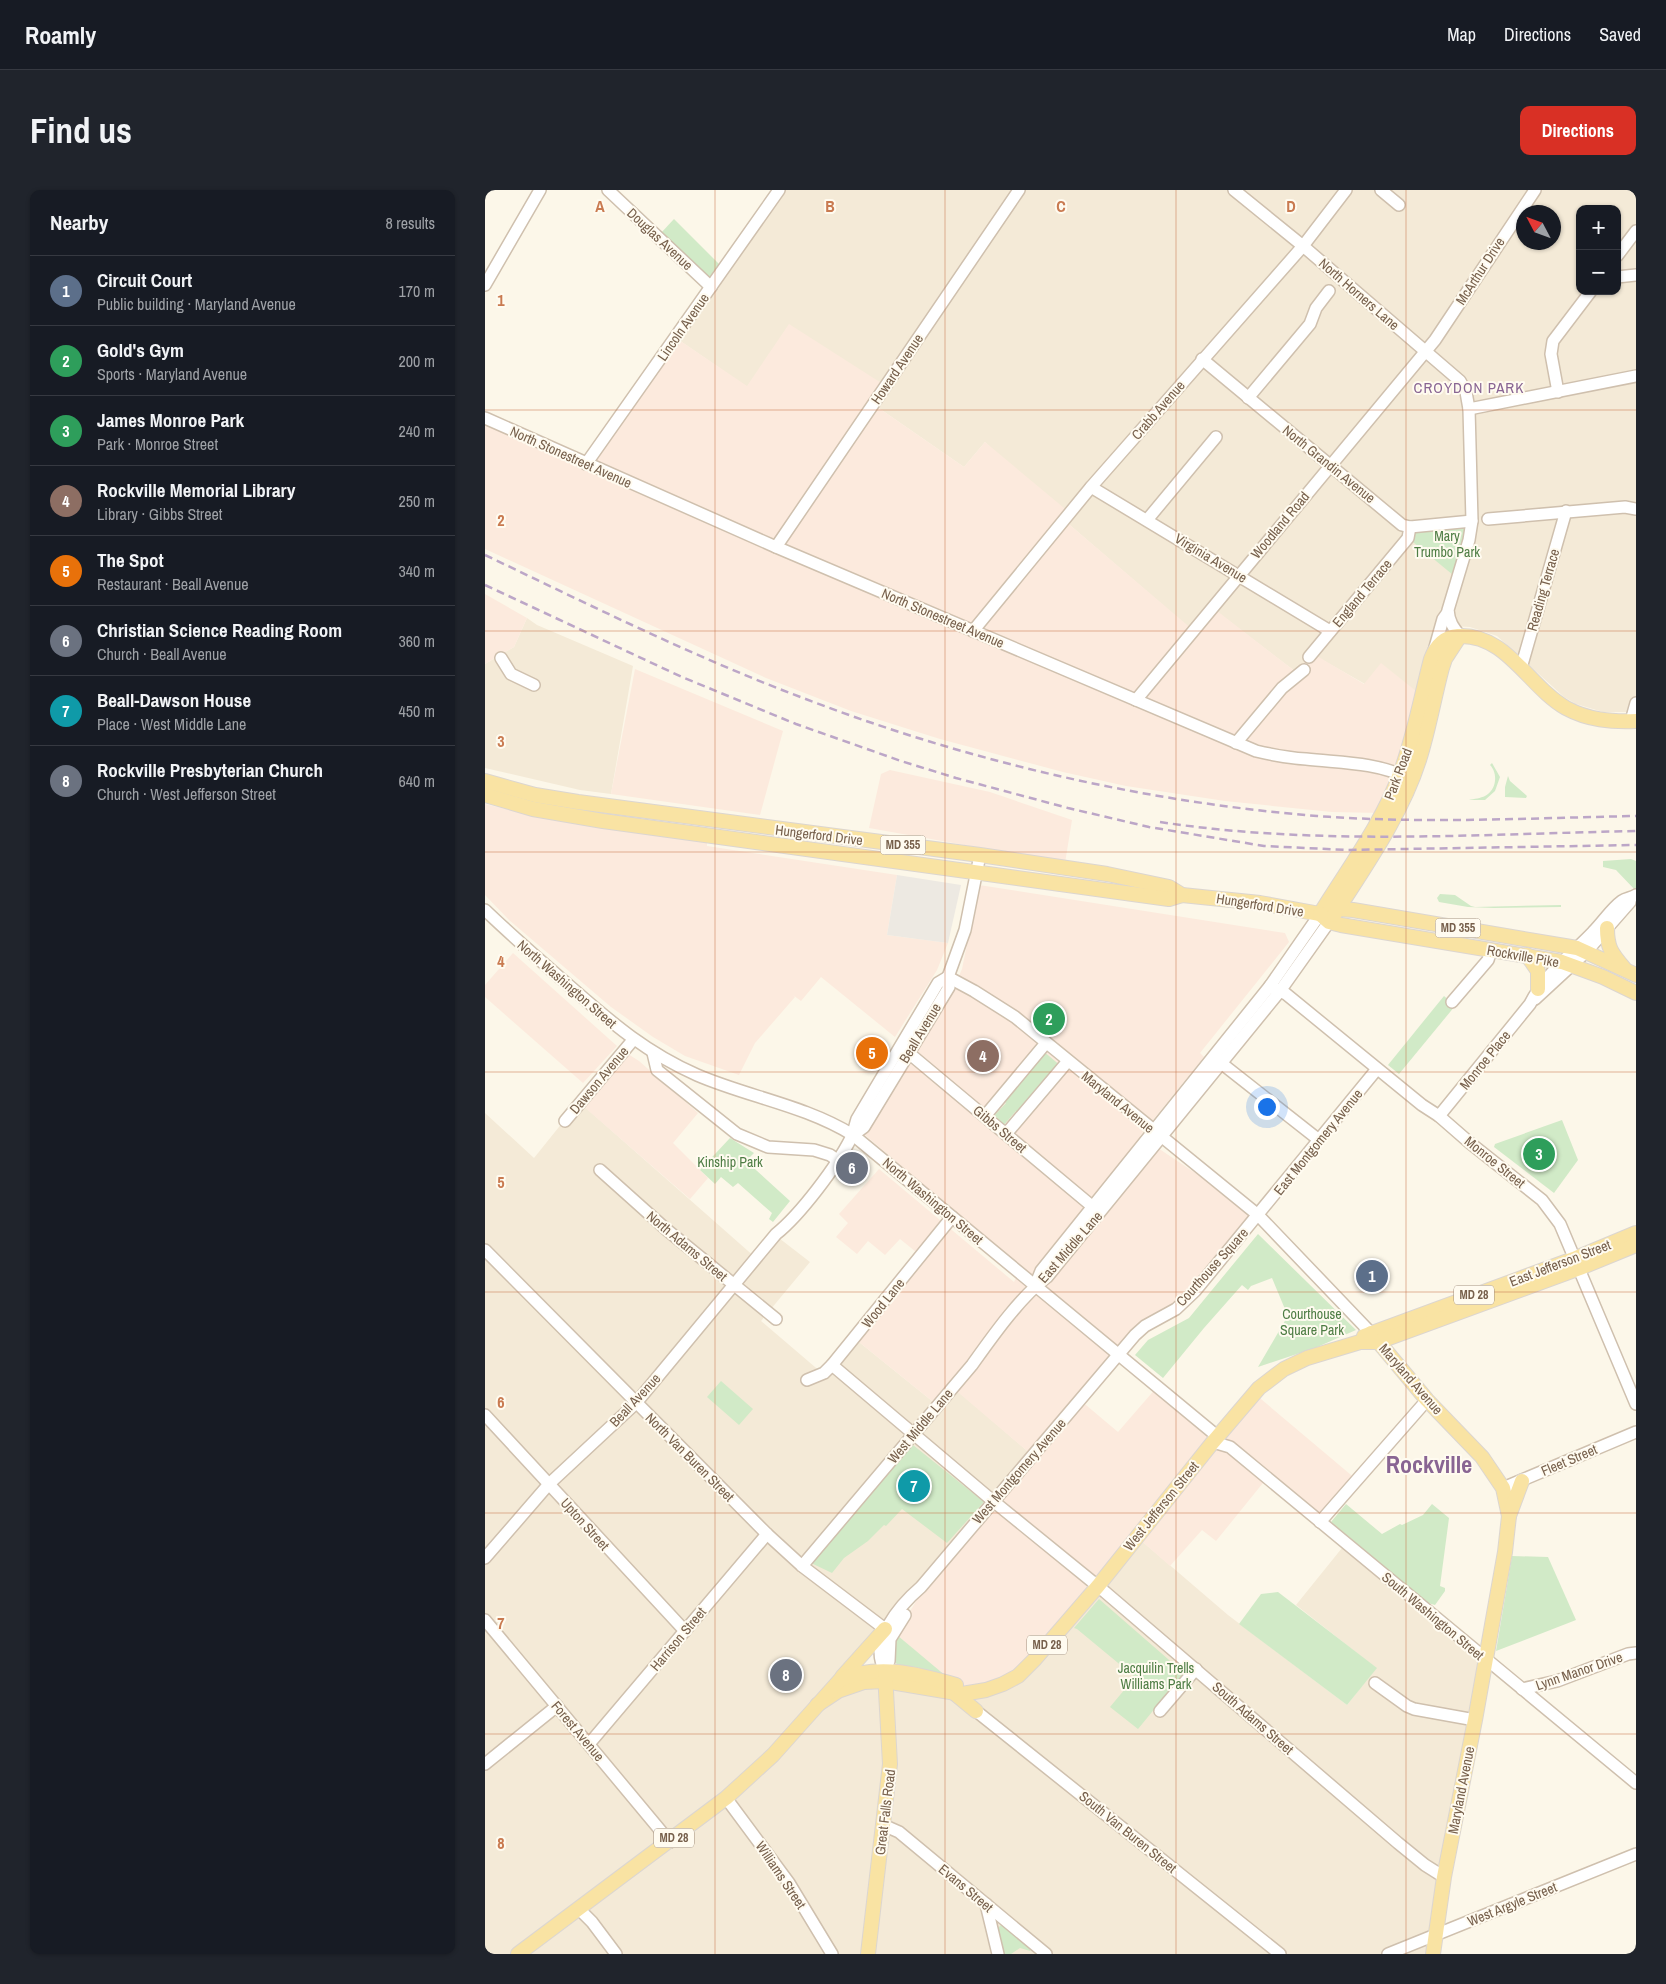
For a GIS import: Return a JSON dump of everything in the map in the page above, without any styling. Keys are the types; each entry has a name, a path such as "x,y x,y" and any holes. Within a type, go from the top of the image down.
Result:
{"main road":[{"name":"Park Road","path":"1325,918 1381,813 1420,758 1445,659 1461,636"},
{"path":"1434,652 1437,646 1450,637 1469,636 1487,641 1499,648 1550,697 1580,714 1599,720 1634,721"},
{"name":"Park Road","path":"1338,909 1387,829 1406,777 1410,744 1434,652"},
{"name":"Hungerford Drive","path":"485,781 535,795 579,802 700,820 980,855 1107,874 1169,887 1182,895"},
{"name":"Hungerford Drive","path":"485,795 542,811 586,818 1169,899 1182,895 1260,903 1325,918 1338,909"},
{"path":"542,811 558,805 573,807 579,802"},
{"path":"586,818 595,809 615,810 620,808"},
{"name":"Rockville Pike","path":"1338,909 1582,950 1631,973"},
{"name":"Rockville Pike","path":"1325,918 1447,944 1527,955 1567,964 1603,977 1636,993"},
{"path":"1607,928 1608,944 1615,957 1631,973"},
{"path":"1527,955 1538,971 1538,989"},
{"name":"East Jefferson Street","path":"1374,1337 1402,1333 1578,1263 1636,1233"},
{"name":"East Jefferson Street","path":"1374,1337 1578,1263 1636,1245"},
{"path":"1398,1365 1396,1345 1402,1333"},
{"name":"West Jefferson Street","path":"840,1680 854,1674 885,1676 961,1694 1003,1684 1023,1671 1097,1586 1217,1436 1259,1388 1284,1369 1307,1358 1374,1337"},
{"name":"Maryland Avenue","path":"1374,1337 1427,1400 1482,1457 1503,1488 1509,1516 1505,1552 1475,1720 1444,1877 1433,1954"},
{"path":"1509,1516 1522,1481"},
{"path":"840,1680 885,1629"},
{"name":"West Jefferson Street","path":"817,1705 850,1686 905,1672 982,1690"},
{"name":"Great Falls Road","path":"868,1954 890,1764 885,1676"},
{"name":"MD 28","path":"518,1954 727,1798 773,1755 840,1680"},
{"path":"976,1711 975,1700 982,1690"},
{"path":"953,1692 976,1711"}],"street":[{"path":"485,286 540,190"},
{"name":"Douglas Avenue","path":"608,190 711,287"},
{"name":"Lincoln Avenue","path":"586,464 779,190"},
{"name":"Howard Avenue","path":"776,547 1019,190"},
{"name":"North Horners Lane","path":"1234,190 1303,246 1460,381 1466,392 1469,409"},
{"name":"Crabb Avenue","path":"973,631 1091,487 1303,246 1346,190"},
{"path":"1381,190 1399,204"},
{"name":"McArthur Drive","path":"1425,351 1435,340 1535,190"},
{"path":"1621,251 1636,231"},
{"path":"1621,277 1636,275"},
{"path":"1248,398 1310,324 1316,308 1329,291"},
{"path":"1558,392 1551,354 1553,341 1588,295"},
{"name":"Woodland Road","path":"1136,700 1425,351"},
{"name":"North Grandin Avenue","path":"1202,359 1330,466 1403,524 1411,527"},
{"path":"1461,636 1449,620 1449,610 1469,540 1472,521 1469,409 1636,376"},
{"name":"North Stonestreet Avenue","path":"485,418 776,547 1256,751 1303,759 1367,764 1384,768 1406,777"},
{"path":"1147,520 1215,437"},
{"name":"Virginia Avenue","path":"1091,487 1330,631"},
{"path":"1488,520 1625,506 1636,509"},
{"name":"Reading Terrace","path":"1521,668 1566,511"},
{"path":"1411,527 1472,521"},
{"name":"England Terrace","path":"1309,657 1408,538 1411,527"},
{"path":"1434,652 1443,619 1449,610"},
{"path":"501,658 511,674 534,684"},
{"path":"1236,743 1282,688 1304,670"},
{"path":"1634,721 1636,704"},
{"name":"Beall Avenue","path":"485,1558 549,1484 636,1403 776,1234 781,1221 828,1165 837,1161 853,1135 863,1128 938,983 947,977 965,930 980,855"},
{"path":"1567,964 1607,928 1629,905 1634,896"},
{"path":"1582,950 1613,910 1623,900 1634,896"},
{"name":"North Washington Street","path":"485,910 530,952 633,1040 653,1053 697,1075 736,1090 805,1112 853,1135 1119,1355"},
{"name":"East Middle Lane","path":"1035,1286 1041,1271 1096,1210 1275,989 1325,918"},
{"path":"1453,1002 1488,960 1491,950"},
{"name":"Monroe Place","path":"1530,1004 1538,989 1567,964"},
{"name":"Monroe Place","path":"1439,1116 1530,1004 1567,964"},
{"name":"Maryland Avenue","path":"947,977 1005,1010 1258,1215 1374,1337"},
{"name":"Monroe Street","path":"1275,989 1286,994 1421,1105 1439,1116 1542,1200 1560,1224 1578,1263 1636,1404"},
{"name":"Dawson Avenue","path":"565,1121 633,1040"},
{"path":"985,1116 1046,1043"},
{"name":"Gibbs Street","path":"905,1049 1096,1210"},
{"path":"653,1053 657,1070 737,1134 768,1147 823,1152 837,1161"},
{"path":"1218,1060 1319,1140"},
{"path":"1007,1134 1068,1061"},
{"name":"East Montgomery Avenue","path":"1258,1215 1377,1069"},
{"path":"694,1100 693,1089 697,1075"},
{"name":"North Adams Street","path":"600,1170 667,1230 776,1319"},
{"name":"Courthouse Square","path":"1119,1355 1145,1326 1184,1302 1258,1215"},
{"name":"Wood Lane","path":"807,1380 824,1373 953,1217"},
{"name":"North Van Buren Street","path":"485,1250 767,1534 802,1566 885,1629"},
{"name":"West Middle Lane","path":"802,1566 972,1365 1035,1286"},
{"name":"South Washington Street","path":"1119,1355 1636,1784"},
{"name":"West Montgomery Avenue","path":"885,1676 889,1661 890,1639 921,1587 1119,1355"},
{"path":"831,1365 993,1501"},
{"path":"1320,1522 1427,1400"},
{"name":"Upton Street","path":"485,1415 685,1631"},
{"name":"Fleet Street","path":"1503,1488 1636,1432"},
{"name":"South Adams Street","path":"993,1501 1196,1669 1390,1836 1425,1865 1444,1877"},
{"name":"Harrison Street","path":"589,1744 767,1534"},
{"name":"West Montgomery Avenue","path":"885,1676 880,1662 881,1638 885,1629 913,1593 921,1587"},
{"name":"Forest Avenue","path":"485,1620 670,1842"},
{"name":"Lynn Manor Drive","path":"1522,1689 1557,1681 1628,1654 1636,1653"},
{"path":"1160,1711 1196,1669"},
{"path":"1375,1682 1407,1706 1414,1709 1475,1720"},
{"path":"485,1764 557,1706"},
{"name":"South Van Buren Street","path":"976,1711 1280,1954"},
{"name":"Williams Street","path":"727,1798 789,1882 831,1954"},
{"name":"Evans Street","path":"883,1825 899,1832 1046,1954"},
{"name":"West Argyle Street","path":"1388,1954 1636,1854"},
{"path":"986,1904 998,1954"},
{"path":"579,1909 592,1922 616,1954"}],"shaded area":[{"path":"779,190 1636,190 1636,712 1603,712 1576,704 1564,697 1497,636 1470,627 1451,626 1449,620 1421,695 1365,684 1312,654 1296,672 1212,608 1193,631 1064,520 985,442 964,467 873,404 789,325 747,387 676,338"},
{"path":"789,324 886,386 873,404 964,467 985,442 1070,513 1064,520 1193,630 1212,607 1296,672 1312,653 1364,684 1381,663 1421,695 1381,813 1332,812 1225,801 1126,786 1063,772 940,739 851,711 766,678 485,549 485,418 586,464 676,338 747,386"},
{"path":"485,594 527,618 514,647 485,664"},
{"path":"527,618 537,625 633,666 611,794 580,790 485,768 485,664 514,647"},
{"path":"635,669 783,731 760,815 611,794"},
{"path":"890,770 990,792 1072,820 1065,863 869,828 881,774"},
{"path":"485,804 526,814 707,842 707,846 897,875 887,935 948,943 937,970 895,1037 821,977 801,1001 793,995 795,997 755,1043 739,1075 685,1056 653,1037 611,1007 509,920 485,895"},
{"path":"897,875 961,885 948,943 887,935"},
{"path":"979,885 1285,933 1289,942 1200,1053 1204,1057 1140,1136 1258,1215 1195,1291 1145,1326 1080,1400 1118,1432 1157,1387 1217,1436 1255,1394 1357,1480 1320,1522 1267,1478 1216,1541 1202,1530 1170,1566 1137,1537 1035,1659 978,1691 952,1683 896,1634 918,1598 921,1587 1032,1455 953,1388 937,1405 854,1338 921,1256 900,1239 885,1255 868,1241 857,1254 836,1237 848,1223 839,1214 879,1169 1014,1282 1021,1268 865,1135 916,1055 951,994 962,969"},
{"path":"513,953 617,1046 583,1083 485,997 485,985"},
{"path":"628,1054 639,1061 698,1113 673,1143 708,1178 690,1199 583,1106"},
{"path":"579,1102 756,1258 775,1235 810,1262 761,1321 822,1373 854,1338 937,1405 953,1387 1032,1455 818,1703 864,1682 962,1693 1137,1537 1228,1615 1347,1705 1376,1668 1296,1605 1346,1543 1485,1659 1433,1954 485,1954 485,1113 534,1158"}],"green space":[{"path":"674,219 720,265 709,281 660,234"},
{"name":"Mary Trumbo Park","path":"1472,521 1458,579 1408,538 1410,527"},
{"path":"1492,763 1500,777 1495,791 1485,800 1469,800 1485,796 1492,790 1495,777 1493,768 1490,765"},
{"path":"1508,776 1510,781 1527,796 1526,798 1505,797"},
{"path":"1631,859 1636,861 1636,891 1616,870 1603,867 1603,861"},
{"path":"1440,894 1455,895 1475,907 1561,905 1561,907 1494,908 1468,907 1439,902 1437,898"},
{"path":"1444,996 1455,1006 1399,1074 1388,1065"},
{"path":"1042,1050 1062,1067 1021,1116 1016,1111 1003,1126 993,1117 1006,1103 1001,1098"},
{"path":"1562,1120 1578,1160 1554,1193 1494,1147 1495,1144"},
{"name":"Kinship Park","path":"730,1138 754,1153 746,1161 790,1201 773,1222 769,1219 772,1213 738,1183 733,1187 721,1177 715,1184 700,1170"},
{"name":"Courthouse Square Park","path":"1258,1234 1356,1330 1315,1348 1258,1367 1286,1319 1287,1314 1272,1278 1251,1286 1248,1290 1242,1285 1163,1378 1135,1355 1148,1340 1189,1318"},
{"path":"721,1381 753,1409 739,1425 707,1397"},
{"path":"913,1445 984,1502 947,1543 902,1509 886,1526 884,1525 868,1541 844,1558 832,1573 811,1563 813,1562"},
{"path":"1346,1504 1382,1534 1400,1524 1402,1525 1423,1515 1432,1504 1449,1518 1440,1586 1445,1588 1445,1591 1435,1605 1428,1603 1331,1522"},
{"path":"1512,1556 1548,1557 1576,1620 1496,1651"},
{"path":"1278,1592 1377,1668 1347,1705 1239,1624 1261,1594"},
{"name":"Jacquilin Trells Williams Park","path":"1099,1599 1184,1673 1138,1729 1110,1707 1135,1677 1074,1628"},
{"path":"897,1635 947,1677 897,1665 893,1657"},
{"path":"1001,1925 1032,1948 1030,1951 1020,1948 1011,1954 1002,1954 997,1929"}],"railway":[{"path":"485,555 682,648 803,698 865,721 928,741 1056,775 1186,801 1317,816 1397,820 1636,816"},
{"path":"485,585 682,677 796,724 956,778 1068,808 1149,827 1264,846 1347,850 1636,845"},
{"path":"1160,822 1278,834 1338,836 1398,837 1636,831"}],"place":[{"name":"Gold's Gym","path":"1049,1019"},
{"name":"The Spot","path":"872,1053"},
{"name":"Rockville Memorial Library","path":"983,1056"},
{"name":"James Monroe Park","path":"1539,1154"},
{"name":"Christian Science Reading Room","path":"852,1168"},
{"name":"Circuit Court","path":"1372,1276"},
{"name":"Beall-Dawson House","path":"914,1486"},
{"name":"Rockville Presbyterian Church","path":"786,1675"}],"district":[{"name":"CROYDON PARK","path":"1469,387"},
{"name":"Rockville","path":"1429,1464"}]}
